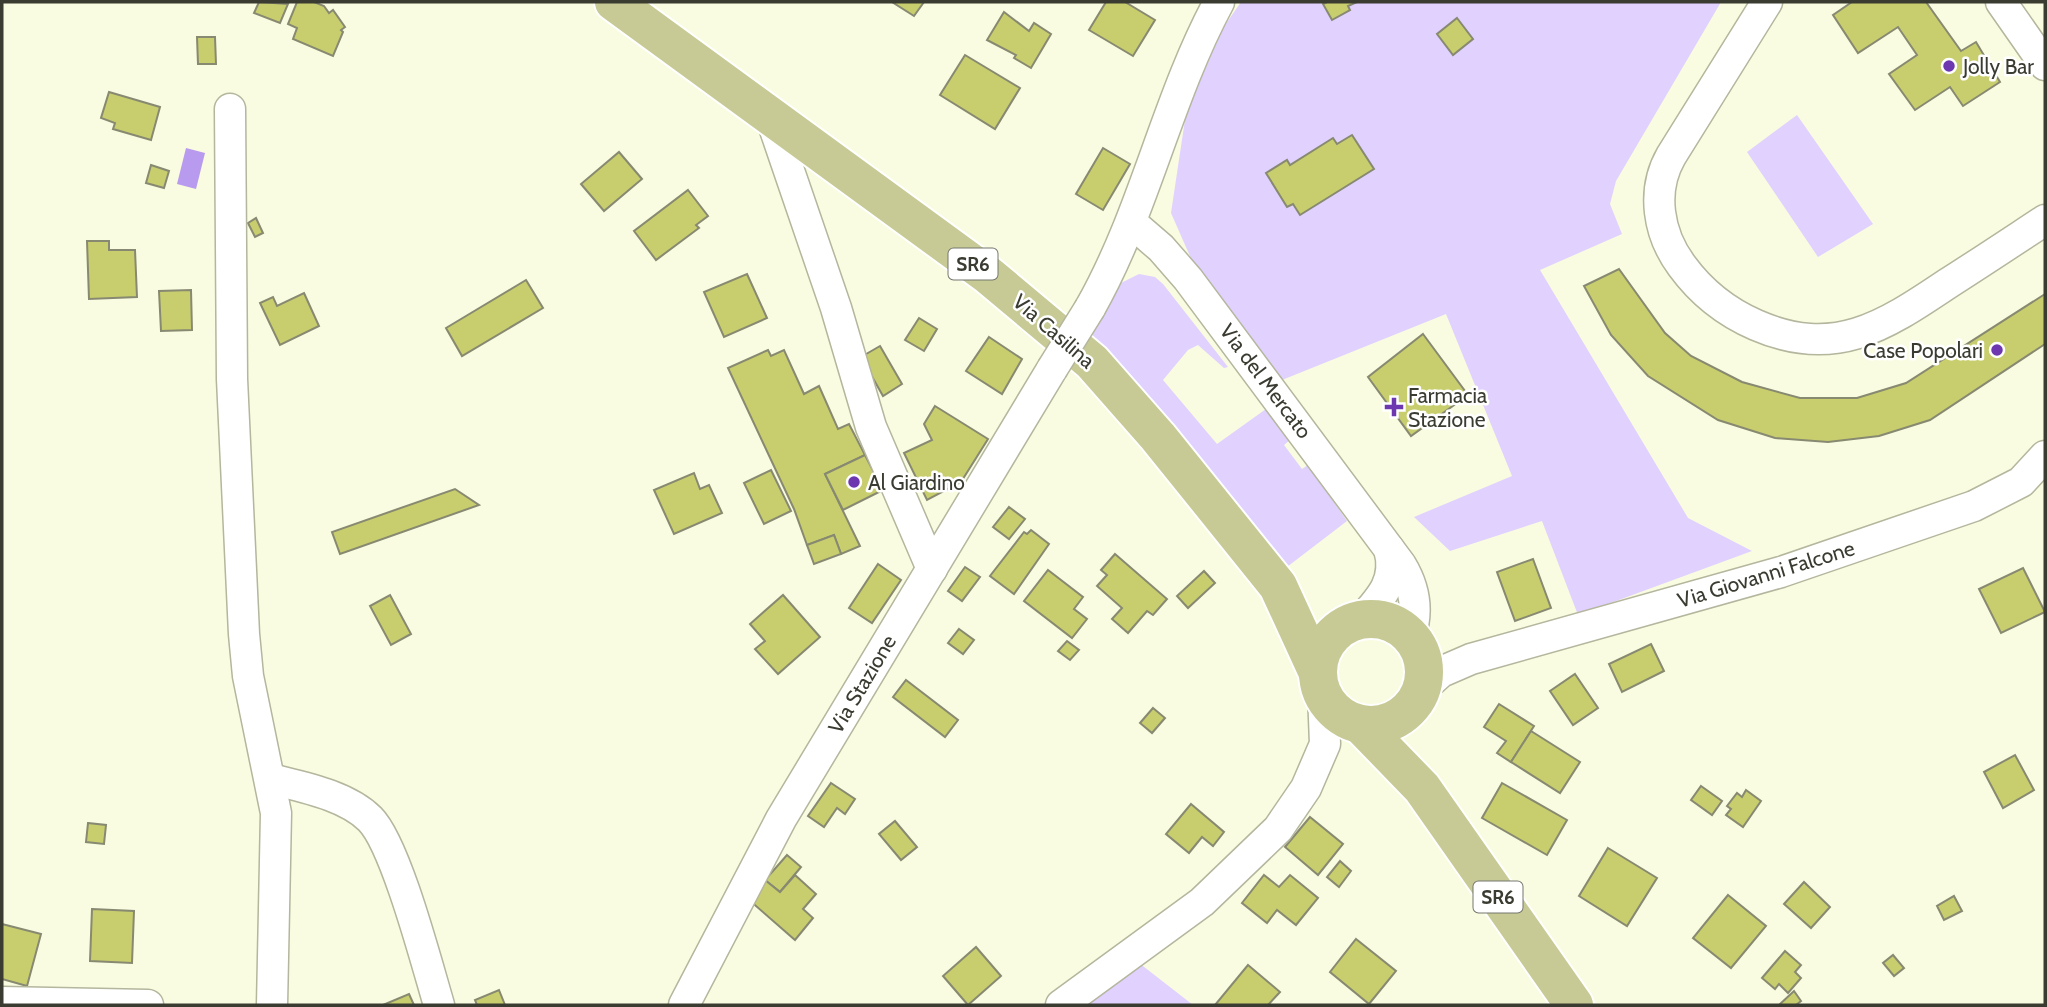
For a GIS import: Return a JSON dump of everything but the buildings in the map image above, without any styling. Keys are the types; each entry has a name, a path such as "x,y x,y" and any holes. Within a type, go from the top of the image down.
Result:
{"main road":[{"name":"Via Casilina","path":"614,2 988,275 1077,349 1136,410 1278,586 1318,617 1354,622"},
{"name":"Via Casilina","path":"1278,586 1320,683"},
{"path":"1379,620 1396,625 1413,640 1424,674 1418,695 1391,721 1346,730 1320,683 1326,644 1354,622 1379,620"},
{"name":"SR6","path":"1418,695 1409,730 1409,751 1422,788 1574,1005"},
{"name":"SR6","path":"1346,730 1422,788"}],"street":[{"name":"Via Stazione","path":"684,1005 776,828 1090,308 1132,223 1174,105 1219,2"},
{"path":"1767,2 1671,156 1660,183 1660,217 1671,248 1694,281 1719,304 1740,317 1784,335 1817,340 1852,336 1877,328 1903,314 2045,220"},
{"path":"2001,2 2045,65"},
{"path":"230,109 232,379 244,634 252,699 271,779 278,839 271,1005"},
{"path":"771,118 836,308 871,427 932,569"},
{"name":"Via del Mercato","path":"1132,223 1153,239 1188,279 1296,419 1407,575 1415,597 1413,640"},
{"name":"Via Giovanni Falcone","path":"1418,695 1441,672 1471,659 1834,555 1995,498 2021,482 2043,462"},
{"path":"1354,622 1382,596 1390,582 1392,568 1389,549"},
{"name":"Via Giovanni Falcone","path":"1413,640 1439,655 1471,659"},
{"path":"1061,1005 1187,915 1261,848 1299,799 1346,730"},
{"path":"271,779 335,799 364,814 376,826 407,904 439,1005"},
{"path":"2,1002 148,1005"}],"shaded area":[{"path":"1241,2 1721,2 1616,181 1610,204 1622,234 1540,270 1688,518 1752,551 1578,615 1542,521 1450,551 1414,517 1512,476 1446,314 1277,382 1193,263 1171,213 1186,113 1223,28"},
{"path":"1797,115 1873,224 1818,257 1747,152"},
{"path":"186,148 205,153 196,189 177,184"},
{"path":"1139,274 1155,277 1163,284 1228,367 1224,368 1198,345 1188,350 1163,380 1217,444 1266,409 1290,440 1284,445 1302,469 1308,465 1347,521 1283,570 1083,341 1121,283"},
{"path":"1139,963 1193,1005 1073,1005"}],"place":[{"name":"Jolly Bar","path":"1949,66"},
{"name":"Case Popolari","path":"1997,350"},
{"name":"Farmacia Stazione","path":"1394,407"},
{"name":"Al Giardino","path":"854,482"}]}
